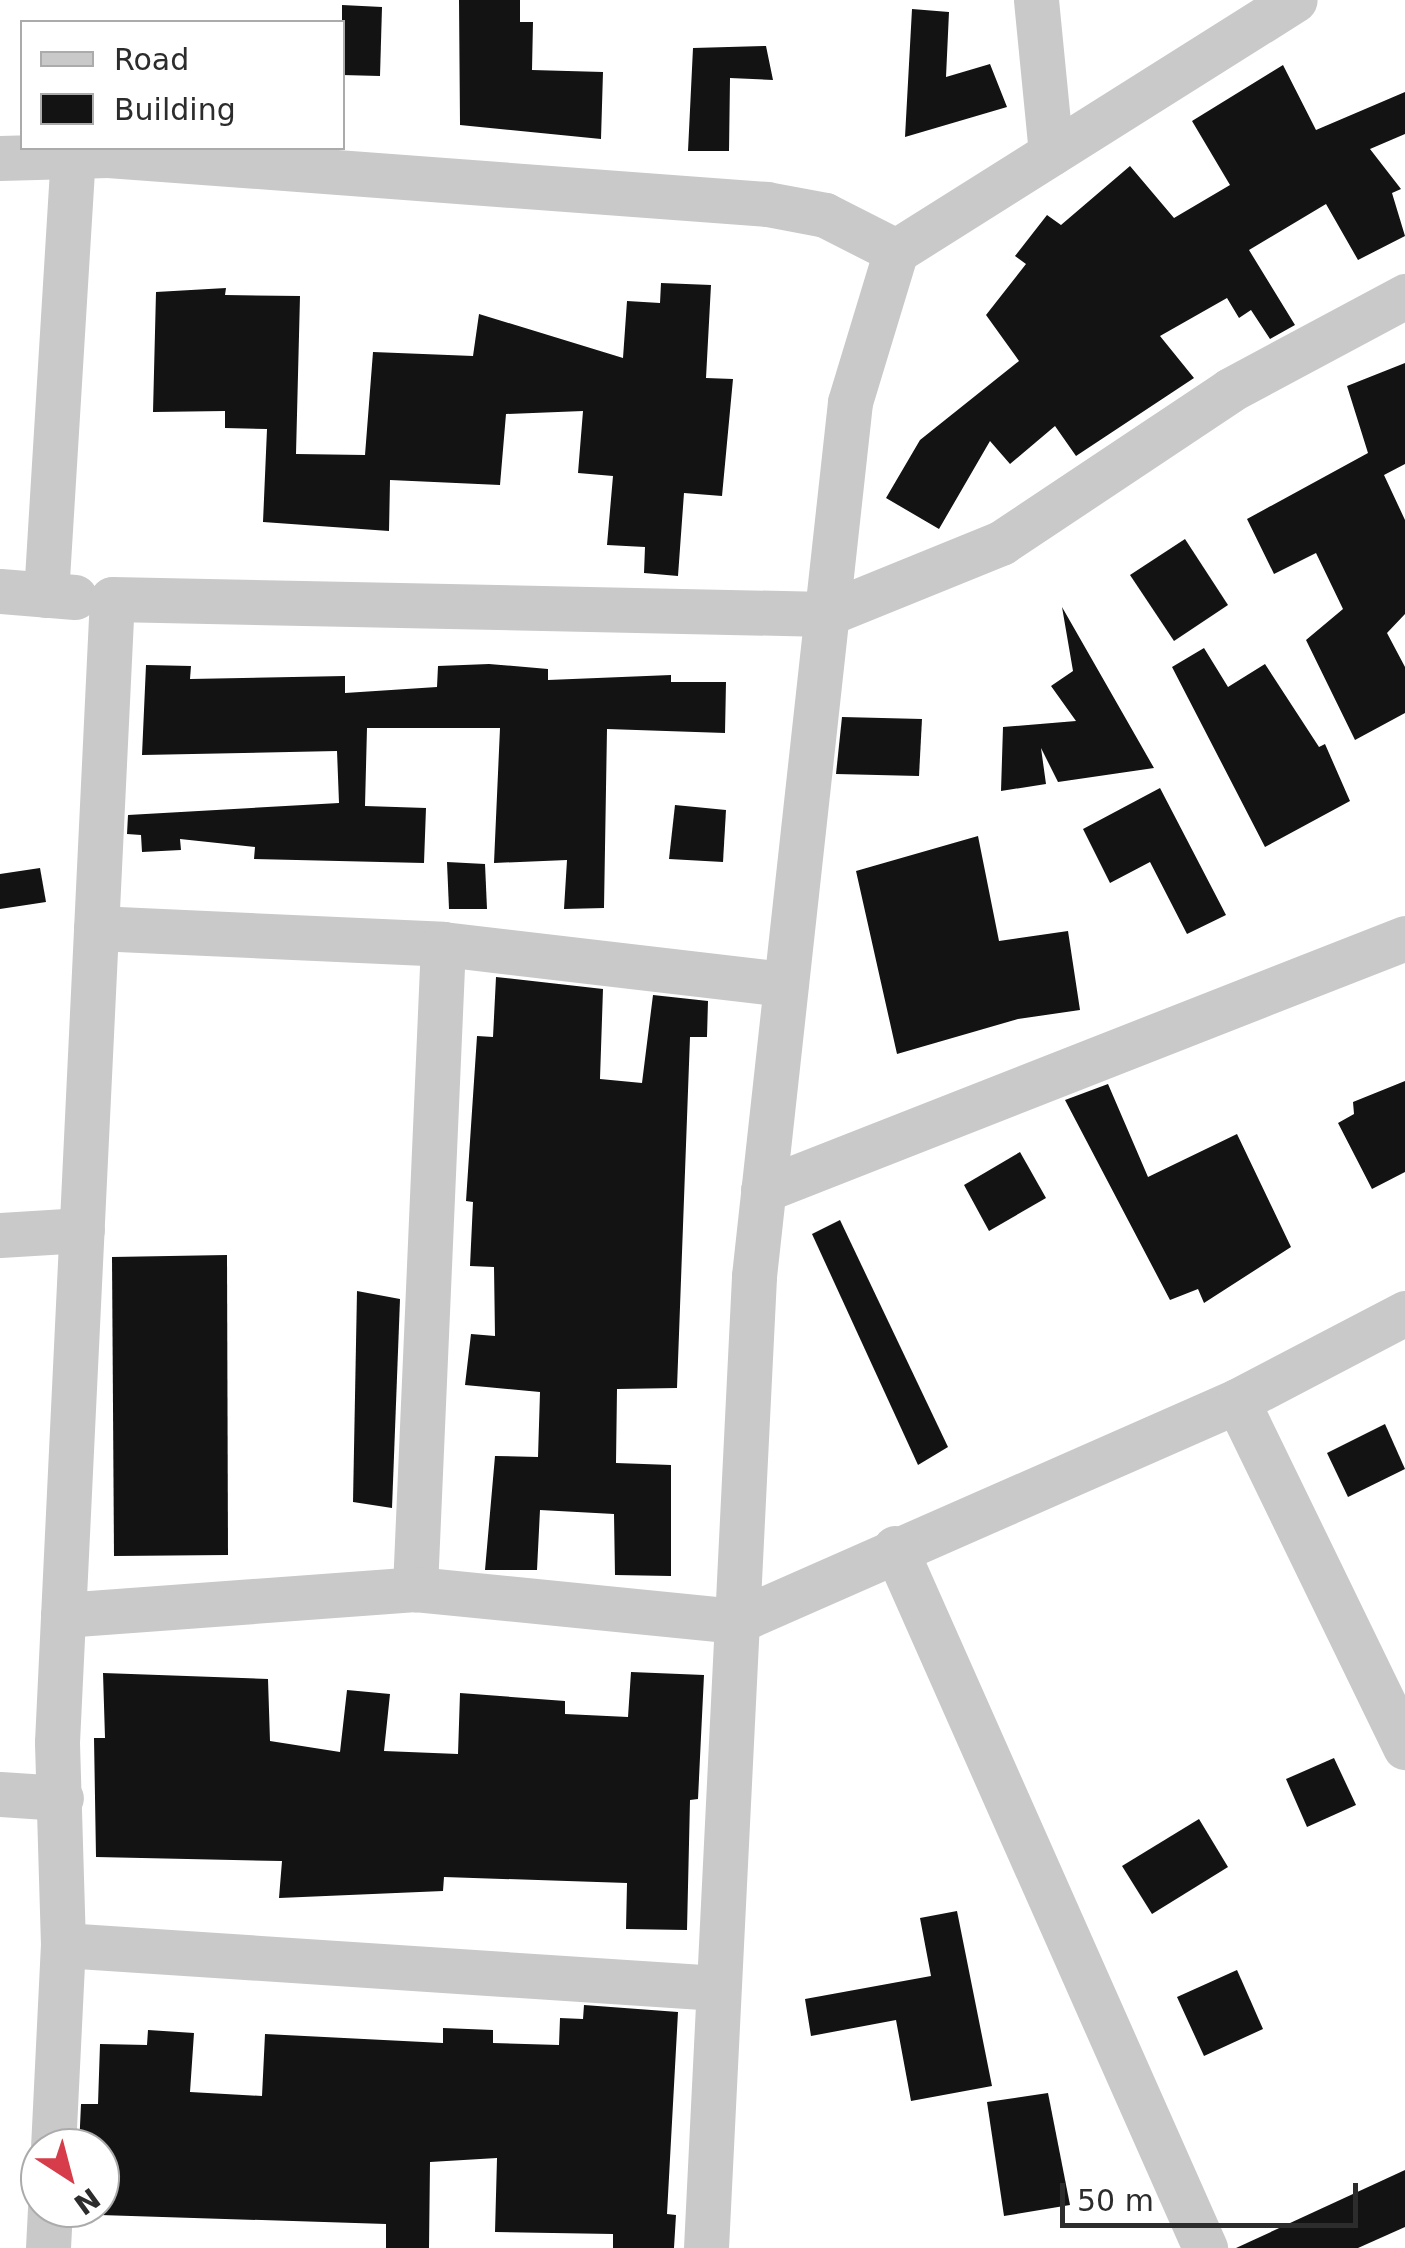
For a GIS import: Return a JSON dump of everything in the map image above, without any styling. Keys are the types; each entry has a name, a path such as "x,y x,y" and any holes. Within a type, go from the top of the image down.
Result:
{"street":[{"path":"1036,0 1051,154"},
{"path":"706,2248 736,1621 763,1190 850,402 896,251 1294,0"},
{"path":"0,158 73,156 767,204 825,215 896,251"},
{"path":"46,595 73,156"},
{"path":"0,592 112,599 826,614 1001,543 1230,390 1405,296"},
{"path":"54,2128 64,1944 63,1615 112,599"},
{"path":"96,928 443,944 786,984"},
{"path":"763,1190 1405,938"},
{"path":"414,1589 443,944"},
{"path":"0,1235 82,1230"},
{"path":"63,1615 414,1589 736,1621 1236,1401 1405,1313"},
{"path":"1236,1401 1405,1747"},
{"path":"895,1548 1205,2248"},
{"path":"0,1794 61,1798"},
{"path":"64,1944 718,1988"}],"building":[{"path":"459,0 520,0 520,22 533,22 532,70 603,72 601,139 460,125"},
{"path":"342,5 382,7 380,76 345,75"},
{"path":"912,9 949,12 946,77 990,64 1007,107 905,137"},
{"path":"766,46 773,80 730,78 729,151 688,151 693,48"},
{"path":"1283,65 1316,130 1405,92 1405,134 1370,149 1401,189 1392,193 1405,236 1358,260 1326,204 1249,250 1295,325 1270,339 1251,310 1239,318 1227,298 1160,336 1194,378 1076,456 1055,426 1010,464 990,441 939,529 886,498 920,440 1019,361 986,315 1026,264 1015,256 1047,215 1061,225 1130,166 1174,218 1230,185 1192,121"},
{"path":"661,283 711,285 706,378 733,379 722,496 684,493 678,576 644,573 645,547 607,545 613,476 578,473 583,411 506,414 500,485 390,480 389,531 263,522 267,429 225,428 225,411 153,412 156,292 226,288 225,295 300,296 296,454 365,455 373,352 473,356 479,314 623,358 627,301 660,303"},
{"path":"1405,363 1405,464 1384,475 1405,520 1405,614 1387,633 1405,667 1405,713 1355,740 1306,640 1343,609 1316,553 1274,574 1247,519 1368,453 1347,386"},
{"path":"1185,539 1228,605 1174,641 1130,575"},
{"path":"1062,607 1154,768 1058,782 1041,748 1046,784 1001,791 1003,727 1076,721 1051,686 1073,671"},
{"path":"1204,648 1228,687 1265,664 1319,747 1325,744 1350,801 1265,847 1172,667"},
{"path":"489,664 548,669 548,680 671,675 671,682 726,682 725,733 607,729 604,908 564,909 567,860 494,863 500,728 367,728 365,806 426,808 424,863 254,859 255,847 180,839 181,850 142,852 141,835 127,834 128,815 339,803 337,751 142,755 146,665 191,666 190,679 345,676 345,693 437,687 438,666"},
{"path":"842,717 922,719 919,776 836,774"},
{"path":"1160,788 1226,915 1187,934 1150,862 1110,883 1083,829"},
{"path":"675,805 726,810 723,862 669,859"},
{"path":"978,836 999,941 1068,931 1080,1010 1018,1019 897,1054 856,871"},
{"path":"447,862 485,864 487,909 449,909"},
{"path":"40,868 46,902 0,909 0,874"},
{"path":"496,977 603,989 600,1079 642,1083 653,995 708,1001 707,1037 690,1037 677,1388 617,1389 616,1463 671,1465 671,1576 615,1575 614,1514 540,1510 537,1570 485,1570 495,1456 538,1457 540,1392 465,1385 471,1334 495,1336 494,1267 470,1266 473,1202 466,1201 477,1036 493,1037"},
{"path":"1405,1081 1405,1172 1372,1189 1338,1123 1354,1114 1353,1102"},
{"path":"1108,1084 1148,1177 1237,1134 1291,1247 1204,1303 1198,1289 1170,1300 1065,1100"},
{"path":"1020,1152 1046,1198 989,1231 964,1185"},
{"path":"840,1220 948,1447 918,1465 812,1234"},
{"path":"227,1255 228,1555 114,1556 112,1257"},
{"path":"357,1291 400,1299 392,1508 353,1502"},
{"path":"1385,1424 1405,1469 1348,1497 1327,1453"},
{"path":"631,1672 704,1675 698,1799 690,1800 687,1930 626,1929 627,1883 444,1877 443,1891 279,1898 282,1861 96,1857 94,1738 105,1738 103,1673 268,1679 270,1741 340,1752 347,1690 390,1694 384,1751 458,1754 460,1693 565,1701 565,1714 628,1717"},
{"path":"1334,1758 1356,1805 1307,1827 1286,1779"},
{"path":"1199,1819 1228,1867 1152,1914 1122,1866"},
{"path":"957,1911 992,2086 911,2101 896,2020 811,2036 805,1999 931,1976 920,1918"},
{"path":"1237,1970 1263,2029 1204,2056 1177,1997"},
{"path":"584,2005 678,2012 667,2214 676,2215 674,2248 613,2248 613,2234 495,2232 497,2158 430,2162 429,2248 386,2248 386,2224 120,2216 120,2128 80,2128 81,2104 98,2104 100,2044 147,2045 148,2030 194,2033 190,2092 262,2096 265,2034 443,2043 443,2028 493,2030 493,2043 559,2045 560,2018 583,2019"},
{"path":"1048,2093 1070,2205 1004,2216 987,2102"},
{"path":"1405,2170 1405,2227 1358,2248 1236,2248"}]}
